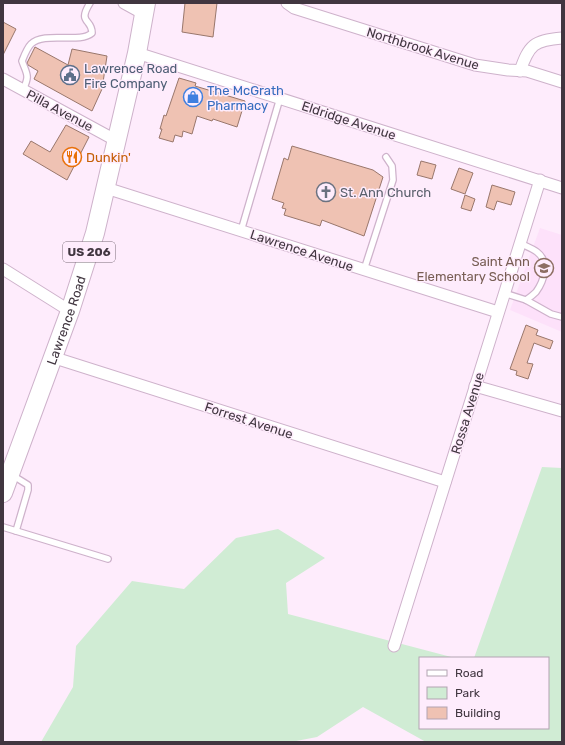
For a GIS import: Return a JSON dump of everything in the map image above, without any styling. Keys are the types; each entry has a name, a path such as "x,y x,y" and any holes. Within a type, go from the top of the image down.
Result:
{"main road":[{"name":"Lawrence Road","path":"3,493 70,311 95,233 137,53 145,8"}],"street":[{"path":"124,3 145,8"},
{"name":"Northbrook Avenue","path":"287,3 294,8 475,65 533,72 562,82"},
{"path":"520,70 526,55 532,46 541,41 562,38"},
{"name":"Eldridge Avenue","path":"137,53 562,188"},
{"name":"Pilla Avenue","path":"3,80 117,142"},
{"name":"Rossa Avenue","path":"394,646 540,180"},
{"name":"Lawrence Avenue","path":"106,188 498,312"},
{"path":"3,269 70,311"},
{"name":"Forrest Avenue","path":"52,358 445,482"},
{"path":"475,386 562,411"}],"lane":[{"path":"23,90 28,79 27,71 22,61 31,45 48,38 74,38 90,35 92,33 92,29 85,20 85,12 90,3"},
{"path":"241,231 280,98"},
{"path":"364,270 393,180 392,166 386,157"},
{"path":"520,243 537,252 542,258 545,271 535,293 526,300"},
{"path":"504,293 526,300 551,314 562,317"},
{"path":"10,474 28,485 28,490 16,531"},
{"path":"3,527 108,559"}],"shaded area":[{"name":"Saint Ann Elementary School","path":"540,228 562,235 562,332 510,310"}],"green space":[{"path":"542,467 562,468 562,742 426,742 363,707 317,737 291,742 41,742 73,687 76,646 132,581 184,589 236,538 278,529 325,558 286,583 288,614 451,657 419,657 419,729 549,729 549,657 474,657"}],"building":[{"path":"185,3 217,3 213,37 182,32"},
{"path":"3,22 16,29 3,55"},
{"name":"Lawrence Road Fire Company","path":"35,47 68,65 72,49 107,56 102,89 92,111 34,79 38,71 27,63"},
{"path":"179,78 196,83 195,86 245,101 237,127 213,119 212,121 197,116 192,134 183,131 182,137 175,135 173,142 159,138 164,115 166,116"},
{"path":"66,125 89,137 67,180 23,154 31,141 50,152"},
{"name":"St. Ann Church","path":"292,146 373,170 383,177 364,236 322,220 320,226 284,215 286,209 282,208 284,203 272,199 284,158 288,160"},
{"path":"421,161 436,165 432,179 417,175"},
{"path":"459,168 473,173 465,194 451,189"},
{"path":"492,185 515,192 511,205 497,201 494,210 486,207"},
{"path":"465,195 475,199 471,211 461,208"},
{"path":"526,325 538,330 536,335 553,341 550,349 534,343 527,363 533,364 528,379 516,375 517,371 510,369"}],"place":[{"name":"Lawrence Road Fire Company","path":"70,75"},
{"name":"The McGrath Pharmacy","path":"193,97"},
{"name":"Dunkin'","path":"72,157"},
{"name":"St. Ann Church","path":"326,192"},
{"name":"Saint Ann Elementary School","path":"544,268"}]}
